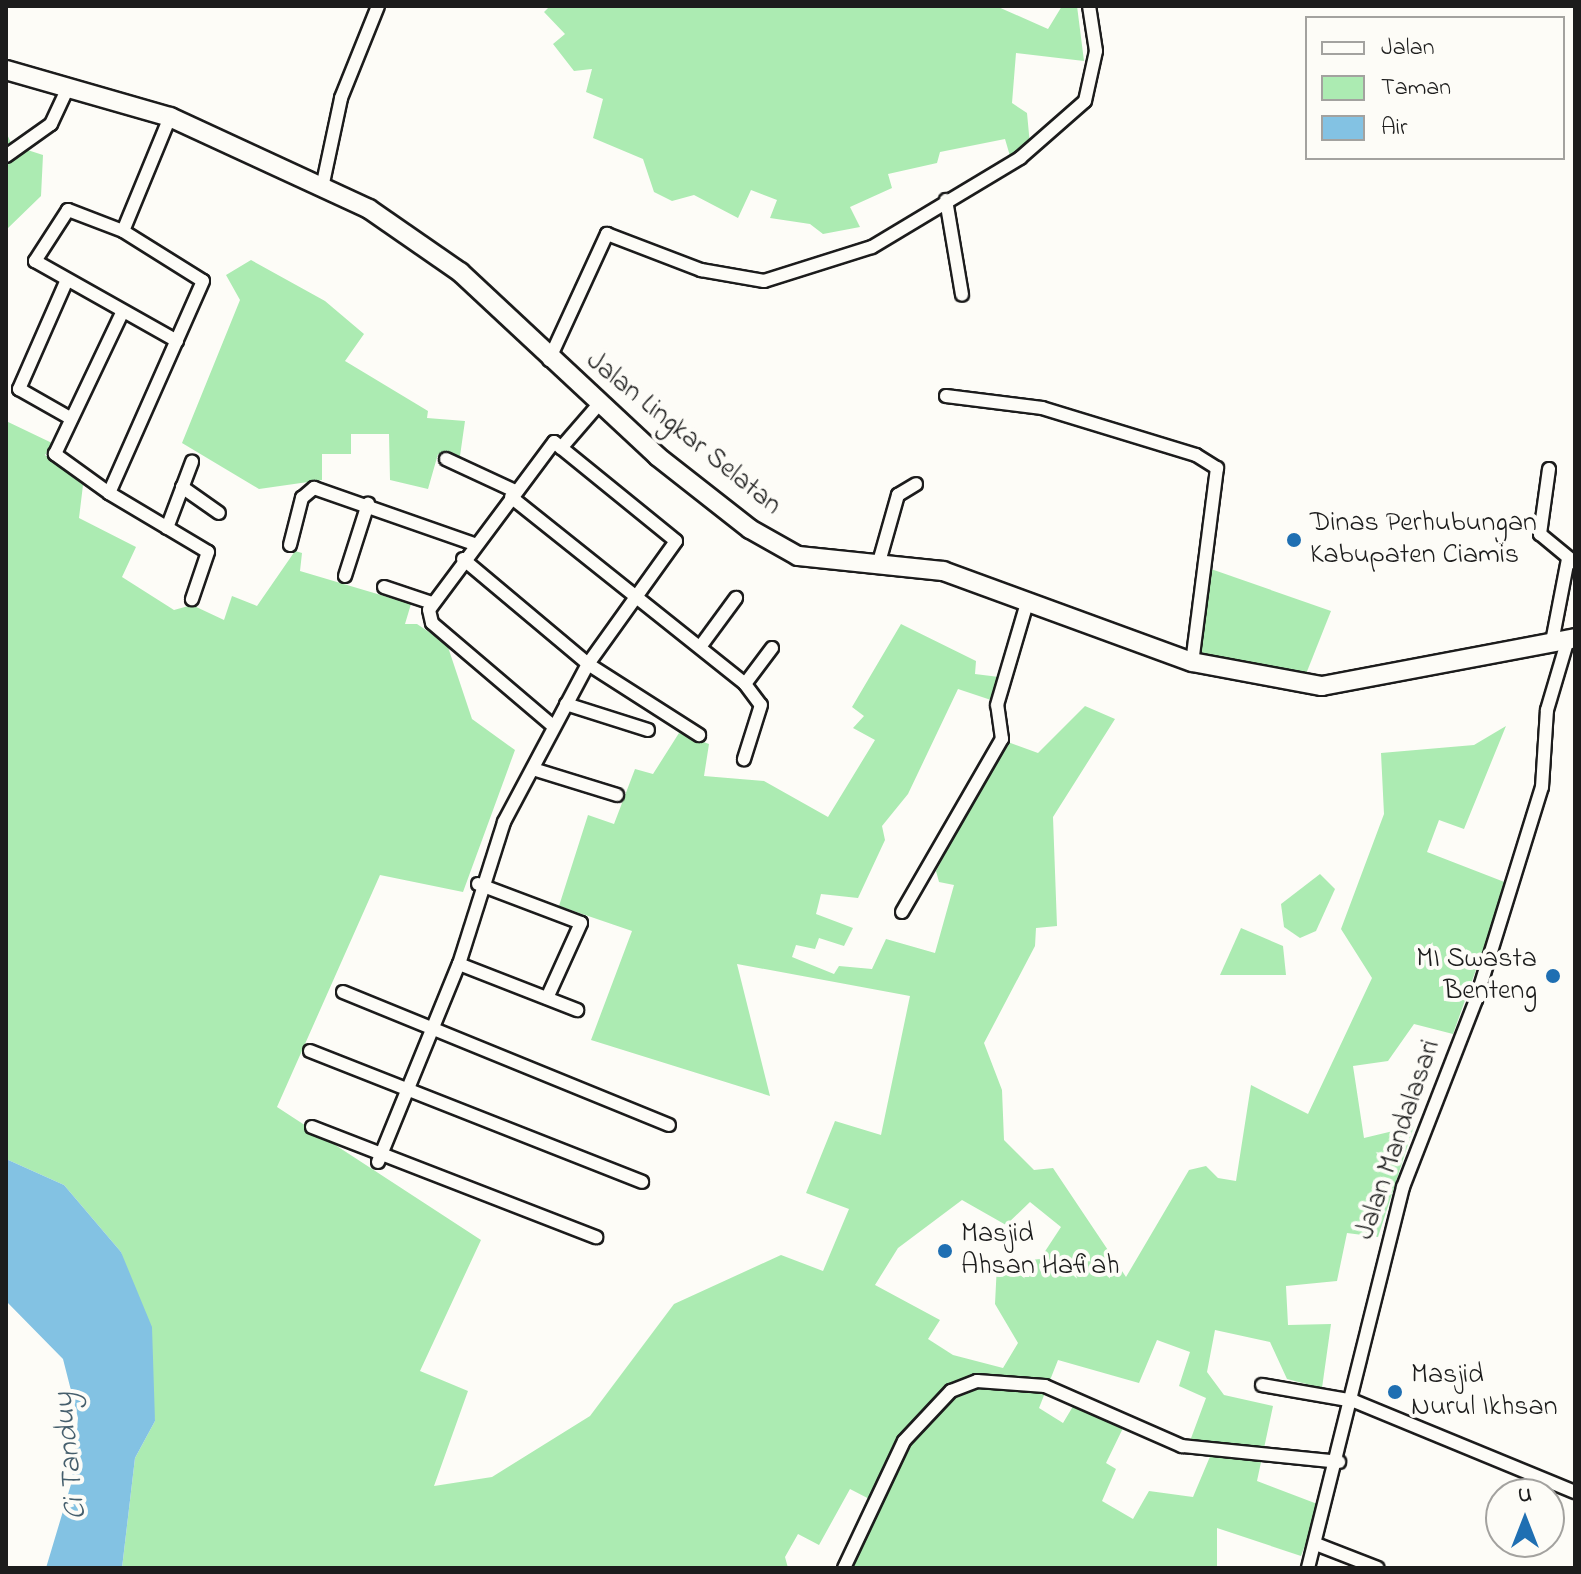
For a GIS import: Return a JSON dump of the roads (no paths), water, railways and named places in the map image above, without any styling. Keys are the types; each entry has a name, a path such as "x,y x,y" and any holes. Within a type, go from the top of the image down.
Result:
{"street":[{"path":"323,183 341,98 378,6"},
{"path":"549,360 607,234 701,270 764,281 872,247 1072,118 1096,63 1089,6"},
{"name":"Jalan Lingkar Selatan","path":"6,70 170,117 323,183 460,272 549,360 599,404 767,541 815,559 879,562 943,571 1192,662 1322,686 1395,678 1565,640"},
{"path":"6,156 51,124 68,88"},
{"path":"123,231 170,117"},
{"path":"946,200 962,295"},
{"path":"109,493 177,341 203,278 123,231 67,211 35,259 66,282 177,341"},
{"path":"20,392 66,282"},
{"path":"122,313 70,418 56,458 210,556 192,599"},
{"path":"6,386 70,418"},
{"path":"946,396 1042,408 1196,455 1217,468 1192,662"},
{"path":"561,448 599,404"},
{"path":"380,1157 459,964 478,884 552,725 588,664 636,594 674,547 674,535 554,442 432,603 432,623 552,725"},
{"path":"446,459 513,494 745,684 761,705 744,759"},
{"path":"167,528 192,462"},
{"path":"1549,469 1540,534 1572,561"},
{"path":"879,562 898,495 916,484"},
{"path":"182,487 219,513"},
{"path":"290,545 308,489 368,504 474,544"},
{"path":"345,576 368,504"},
{"path":"463,559 588,664 699,735"},
{"name":"Jalan Mandalasari","path":"1308,1568 1339,1462 1403,1187 1476,1000 1542,787 1547,710 1565,640 1572,561"},
{"path":"384,587 432,603"},
{"path":"700,647 736,598"},
{"path":"902,912 1002,739 997,705 1027,603"},
{"path":"745,684 772,648"},
{"path":"566,704 648,730"},
{"path":"533,769 617,795"},
{"path":"478,884 581,923 547,998"},
{"path":"459,964 577,1010"},
{"path":"343,992 433,1025 669,1125"},
{"path":"310,1051 407,1092 642,1182"},
{"path":"312,1127 380,1157 596,1237"},
{"path":"844,1568 904,1441 951,1391 977,1381 1059,1390 1182,1446 1339,1462"},
{"path":"1262,1385 1354,1401 1575,1492"},
{"path":"1316,1544 1378,1568"}],"water":[{"path":"6,1159 64,1185 121,1252 152,1327 155,1421 135,1458 122,1568 46,1568 72,1481 78,1418 63,1359 6,1301"}],"place":[{"name":"Dinas Perhubungan Kabupaten Ciamis","path":"1294,540"},
{"name":"MI Swasta Benteng","path":"1553,976"},
{"name":"Masjid Ahsan Hafiah","path":"945,1251"},
{"name":"Masjid Nurul Ikhsan","path":"1395,1392"}],"water label":[{"name":"Ci Tanduy","path":"71,1456"}]}
